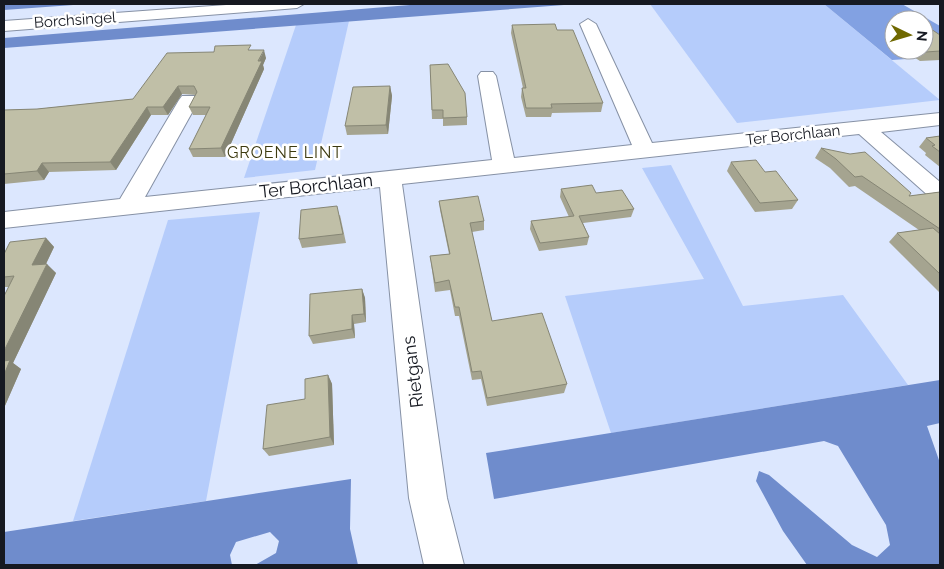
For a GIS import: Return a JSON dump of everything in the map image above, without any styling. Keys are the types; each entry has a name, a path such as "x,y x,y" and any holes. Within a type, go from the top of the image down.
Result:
{"street":[{"name":"Borchsingel","path":"4,26 296,4"},
{"path":"588,24 645,151"},
{"path":"487,76 504,165"},
{"path":"128,206 190,100"},
{"name":"Ter Borchlaan","path":"4,220 940,119"},
{"path":"864,128 940,194"},
{"name":"Rietgans","path":"390,178 428,498 444,565"}],"shaded area":[{"path":"4,4 87,4 4,10"},
{"path":"422,4 577,4 4,48 4,38"},
{"path":"650,4 824,4 884,54 884,60 892,60 940,100 737,123"},
{"path":"824,4 902,4 912,10 884,10 884,53"},
{"path":"349,21 315,170 244,178 296,25"},
{"path":"934,23 940,26 940,45 934,43"},
{"path":"671,165 743,306 843,295 908,385 611,433 565,296 704,279 642,168"},
{"path":"260,212 206,501 73,521 168,220"},
{"path":"940,380 940,423 927,426 940,463 940,565 807,565 783,531 756,481 759,471 769,475 852,545 877,557 890,545 886,525 838,446 824,441 494,499 486,453"},
{"path":"351,479 350,529 358,565 255,565 276,553 279,541 270,532 236,542 230,555 232,565 4,565 4,532"}],"building":[{"path":"555,24 557,30 573,30 603,103 551,104 552,108 526,108 522,88 526,88 512,25"},
{"path":"934,31 940,35 940,51 934,51"},
{"path":"251,45 248,50 264,50 258,61 262,61 221,148 189,149 210,107 189,107 197,92 194,86 178,86 163,107 147,107 110,162 42,163 37,171 4,174 4,110 37,109 133,99 167,53 214,52 215,46"},
{"path":"448,64 465,93 467,117 443,118 443,110 432,110 430,65"},
{"path":"390,86 386,125 345,126 353,87"},
{"path":"940,136 940,152 926,138"},
{"path":"821,148 850,154 865,152 911,193 909,196 940,192 940,229 862,176 855,177"},
{"path":"756,160 765,172 776,171 798,200 760,203 731,162"},
{"path":"592,185 596,193 622,190 634,209 579,216 589,237 540,243 531,221 574,216 561,189"},
{"path":"478,196 484,221 470,223 492,321 542,313 567,384 487,398 481,371 472,372 459,307 455,307 449,280 435,283 430,256 450,254 439,201"},
{"path":"337,206 343,234 299,239 301,210"},
{"path":"933,228 940,234 940,274 897,233"},
{"path":"46,238 32,265 47,264 4,351 4,296 14,276 4,277 4,254 10,242"},
{"path":"362,289 364,314 352,315 352,329 309,336 310,294"},
{"path":"10,360 4,375 4,361"},
{"path":"328,375 330,437 263,449 267,405 305,399 305,379"}],"district":[{"name":"GROENE LINT","path":"285,152"}]}
